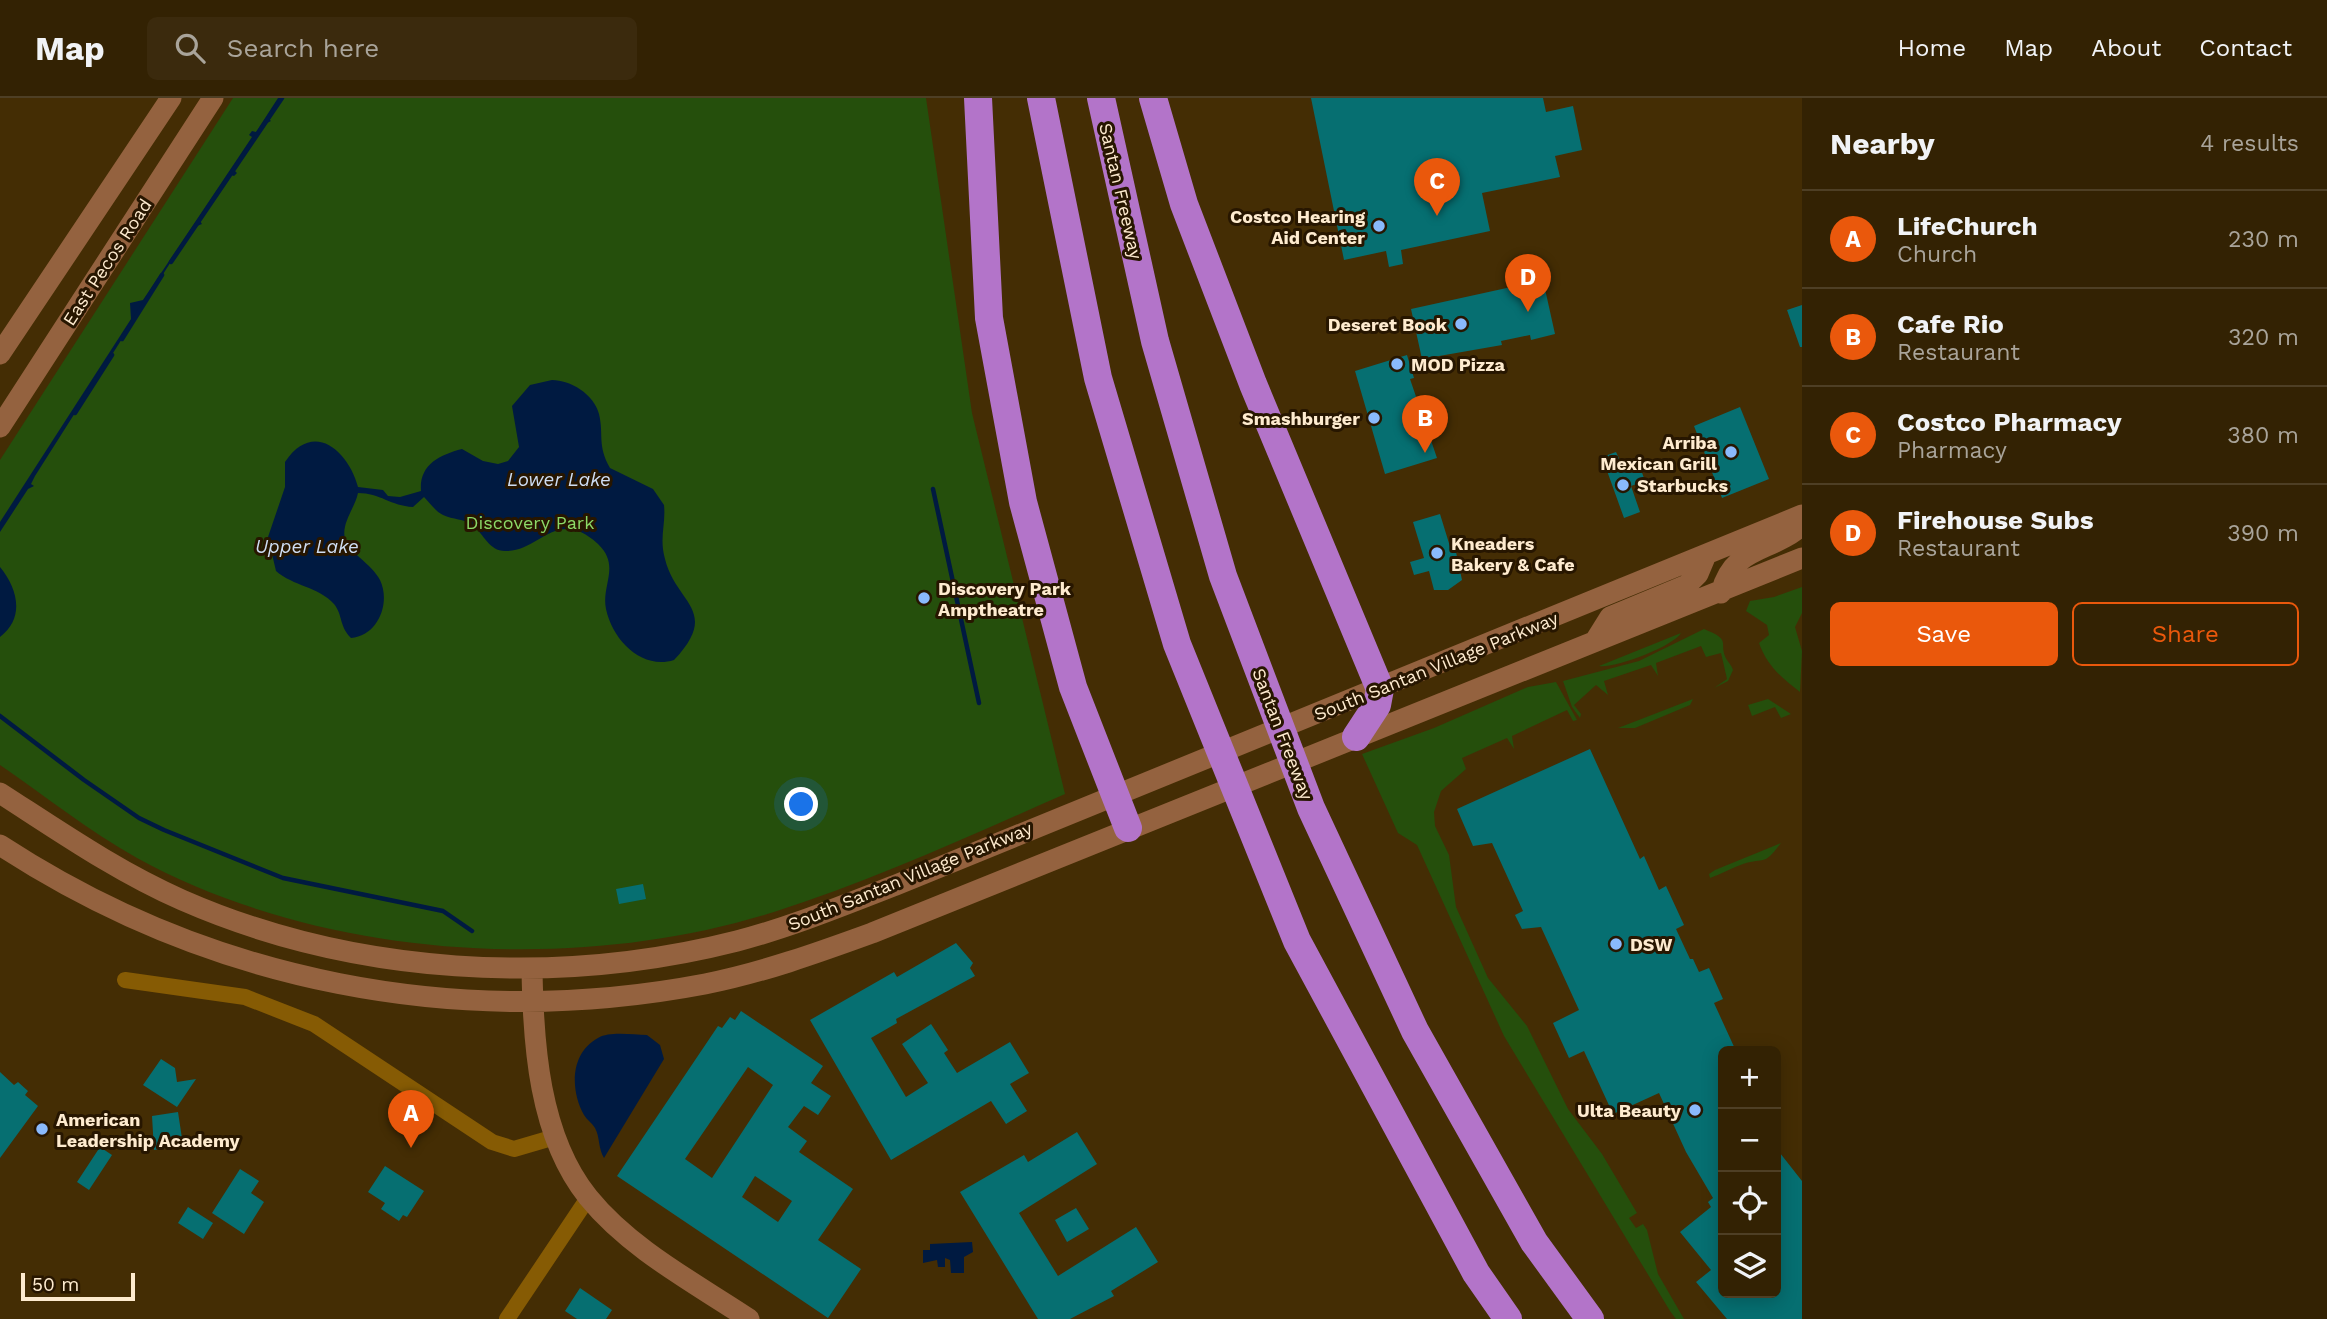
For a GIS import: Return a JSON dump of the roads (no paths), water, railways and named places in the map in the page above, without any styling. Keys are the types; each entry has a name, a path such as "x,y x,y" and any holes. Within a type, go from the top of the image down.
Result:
{"highway":[{"path":"978,98 989,318 1023,502 1073,687 1128,828"},
{"path":"1041,98 1098,378 1177,644 1297,941 1476,1273 1508,1319"},
{"name":"Santan Freeway","path":"1101,98 1155,341 1223,576 1311,808 1415,1031 1534,1242 1590,1319"},
{"path":"1153,98 1184,204 1248,372 1380,689 1377,705 1356,737"}],"main road":[{"name":"East Pecos Road","path":"0,354 171,98"},
{"name":"East Pecos Road","path":"0,427 213,98"},
{"name":"South Santan Village Parkway","path":"0,793 109,862 182,900 229,919 375,956 467,966 532,968 610,962 695,950 786,926 897,885 1114,794 1343,705 1802,515"},
{"path":"1721,593 1724,582 1738,561 1791,536 1802,525"},
{"path":"1595,641 1610,618 1687,585 1701,568 1706,555"},
{"name":"South Santan Village Parkway","path":"0,845 82,895 176,936 246,960 327,981 383,992 470,1002 533,1003 656,992 707,984 779,965 872,933 1128,828 1721,593 1802,558"},
{"path":"532,968 533,1003 542,1076 555,1137 563,1158 588,1198 626,1234 749,1319"}],"street":[{"path":"125,981 245,997 314,1024 492,1142 514,1149 555,1137"},
{"path":"506,1319 588,1198"}],"water":[{"path":"278,98 282,98 268,118 271,121 234,170 237,173 231,175 200,221 202,224 197,226 179,249 35,476 31,484 34,486 28,489 0,532 0,522 131,319 130,303 143,300 252,137 249,135 252,131 256,132"},
{"name":"Lower Lake","path":"552,380 566,382 587,394 599,414 602,446 610,468 653,489 664,505 665,559 670,574 695,618 688,643 674,660 651,661 640,657 622,642 606,609 609,568 605,552 583,533 571,529 548,534 517,550 499,550 470,523 443,515 424,497 413,507 358,493 345,527 345,539 380,580 384,598 380,617 375,625 360,636 351,638 337,608 328,598 276,571 268,537 285,487 285,462 296,449 307,443 328,445 346,462 358,487 383,490 388,496 400,497 421,491 423,474 427,468 438,458 454,451 462,449 483,461 498,464 508,461 519,447 512,406 530,385"},
{"path":"0,567 15,594 16,612 8,629 0,637"},
{"path":"647,1035 660,1045 664,1059 604,1158 597,1131 584,1115 576,1095 575,1073 578,1062 589,1045 603,1036"},
{"path":"972,1242 973,1252 964,1257 964,1273 951,1273 950,1260 945,1258 945,1267 938,1267 937,1260 923,1263 923,1250 930,1250 930,1244"}],"waterway":[{"path":"171,262 282,98"},
{"path":"122,339 162,275"},
{"path":"75,413 112,355"},
{"path":"933,489 979,703"},
{"path":"0,716 84,780 139,818 164,830 283,878 443,911 472,931"}],"place":[{"name":"Costco Pharmacy","path":"1437,216"},
{"name":"Costco Hearing Aid Center","path":"1379,226"},
{"name":"Firehouse Subs","path":"1528,312"},
{"name":"Deseret Book","path":"1461,324"},
{"name":"MOD Pizza","path":"1397,364"},
{"name":"Smashburger","path":"1374,418"},
{"name":"Arriba Mexican Grill","path":"1731,452"},
{"name":"Cafe Rio","path":"1425,453"},
{"name":"Starbucks","path":"1623,485"},
{"name":"Kneaders Bakery & Cafe","path":"1437,553"},
{"name":"Discovery Park Amptheatre","path":"924,598"},
{"name":"DSW","path":"1616,944"},
{"name":"Ulta Beauty","path":"1695,1110"},
{"name":"American Leadership Academy","path":"42,1129"},
{"name":"LifeChurch","path":"411,1148"}],"park label":[{"name":"Discovery Park","path":"530,522"}],"water label":[{"name":"Upper Lake","path":"307,546"}]}
